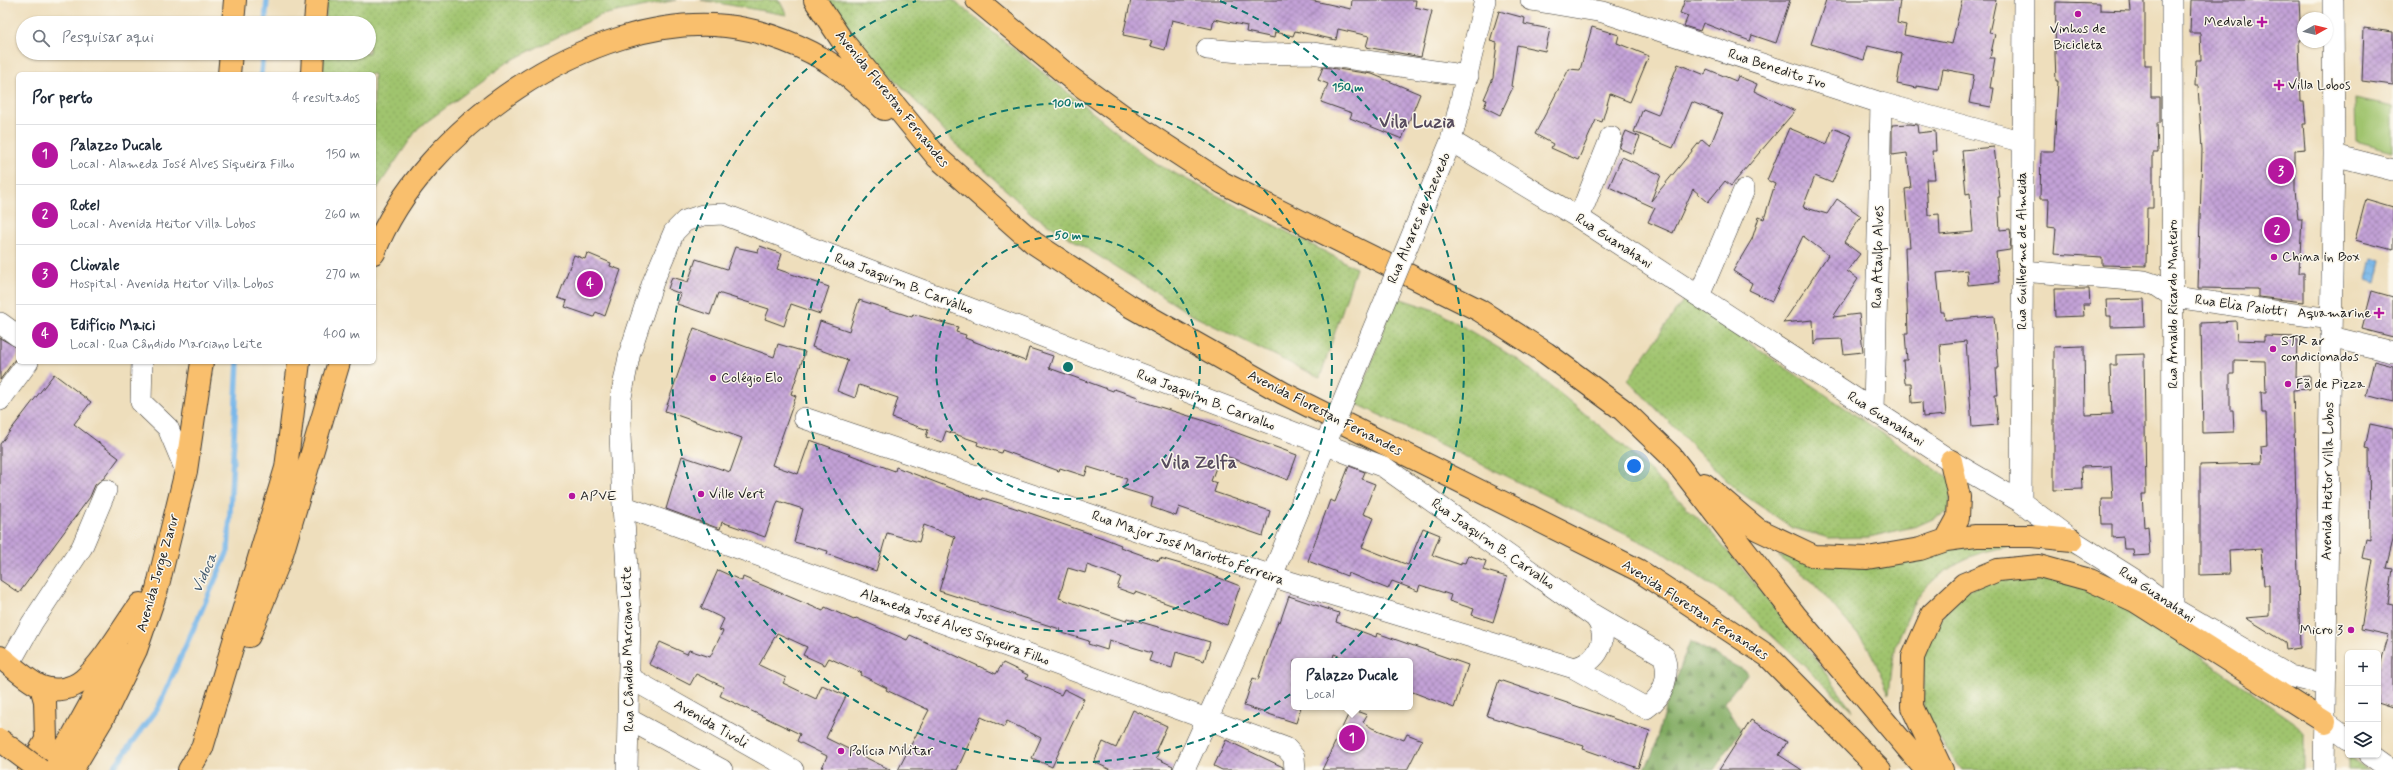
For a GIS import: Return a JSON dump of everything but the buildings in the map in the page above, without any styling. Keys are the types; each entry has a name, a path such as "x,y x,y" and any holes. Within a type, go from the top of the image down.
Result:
{"main road":[{"path":"223,0 224,16"},
{"path":"234,16 235,0"},
{"path":"316,16 317,0"},
{"name":"Avenida Florestan Fernandes","path":"815,0 841,39 936,158 1034,243 1128,304 1283,393 1638,570 1768,656 1880,770"},
{"path":"977,0 1072,79 1146,132 1223,182 1479,310 1546,353 1623,410 1671,456 1757,529 1814,556 1867,558 1920,549 1946,540 2008,535 2072,540"},
{"path":"376,249 402,201 435,159 473,122 522,84 569,57 629,35 688,24 727,26 758,33 802,48 837,67 936,158"},
{"path":"224,60 225,72"},
{"path":"229,72 230,60"},
{"path":"312,60 312,72"},
{"name":"Avenida Jorge Zarur","path":"72,770 103,718 136,650 156,589 186,471 202,364"},
{"path":"202,748 286,468 299,364"},
{"path":"189,770 202,748 281,557 337,364"},
{"path":"1671,456 1795,615 1926,770"},
{"path":"1946,540 1958,518 1959,497 1951,461"},
{"path":"51,770 116,658 140,604 174,517"},
{"path":"1942,770 1912,707 1913,657 1932,614 1964,584 1998,570 2040,566 2090,580 2135,601 2325,722"},
{"path":"5,660 41,687 55,690 69,687 82,681 92,670 140,604"},
{"path":"29,770 46,740 44,701 41,687"},
{"path":"0,740 40,770"}],"street":[{"name":"Rua Alvares de Azevedo","path":"1184,770 1272,576 1451,141 1468,76 1485,0"},
{"name":"Rua Benedito Ivo","path":"1531,0 1603,12 1881,103 2023,142"},
{"name":"Rua Guilherme de Almeida","path":"2021,502 2024,0"},
{"name":"Rua Arnaldo Ricardo Monteiro","path":"2172,0 2174,297 2173,608"},
{"name":"Avenida Heitor Villa Lobos","path":"2324,770 2334,155 2333,0"},
{"path":"1207,49 1262,54 1312,53 1468,76"},
{"name":"Rua Ataulfo Alves","path":"1874,411 1881,103"},
{"path":"1579,218 1611,137"},
{"name":"Rua Guanahani","path":"1451,141 1579,218 1951,461 2021,502 2072,540 2132,578 2173,608 2290,676 2325,685"},
{"path":"2334,155 2393,170"},
{"path":"1698,296 1744,190"},
{"name":"Rua Joaquim B. Carvalho","path":"723,214 1328,437 1384,467 1590,612 1600,623 1602,640 1600,649 1593,659 1582,666 1574,668"},
{"name":"Rua Cândido Marciano Leite","path":"627,770 630,720 630,614 620,434 621,397 630,352 654,282 674,232 685,222 703,215 723,214"},
{"path":"2022,271 2144,281 2156,285 2174,297"},
{"name":"Rua Elia Paiotti","path":"2174,297 2331,328 2393,352"},
{"path":"0,323 16,335"},
{"path":"0,400 27,364"},
{"path":"142,364 141,402 168,428 186,471"},
{"name":"Rua Major José Mariotto Ferreira","path":"804,418 1272,576 1574,668 1646,708 1658,696 1666,682 1667,673 1664,656 1590,612"},
{"path":"5,660 32,623 82,547 106,490"},
{"name":"Alameda José Alves Siqueira Filho","path":"623,506 1286,748 1294,757 1296,770"},
{"name":"Avenida Tivoli","path":"630,678 793,770"},
{"path":"630,720 722,770"},
{"path":"2325,722 2345,737"},
{"path":"2374,758 2391,770"}],"green space":[{"path":"327,0 676,0 601,15 508,62 418,128 376,190 376,72 320,72 321,60 376,60 376,16 326,16"},
{"path":"701,0 779,0 787,15"},
{"path":"827,0 953,0 1155,163 1356,268 1320,378 1192,315 1032,214 956,144 850,32"},
{"path":"2355,99 2393,107 2393,151 2356,141"},
{"path":"1395,297 1437,311 1520,361 1622,444 1706,526 1797,634 1853,711 1731,598 1660,551 1357,404"},
{"path":"1684,299 1953,481 1948,512 1917,526 1869,537 1829,538 1793,528 1735,489 1628,380"},
{"path":"2009,538 2060,543 2076,553 2054,548 2032,546 2010,547 1989,550 1969,557 1950,567 1933,581 1914,602 1896,646 1889,694 1870,649 1814,583 1778,556 1847,563 1872,562 1902,557 1950,543"},
{"path":"2008,576 2063,577 2144,617 2294,722 2304,734 2304,770 1962,770 1928,723 1923,706 1923,652 1940,619 1965,591"},
{"path":"1690,641 1748,673 1724,702 1741,730 1714,770 1644,770 1653,753 1665,709"},
{"path":"2348,758 2351,758 2368,770 2348,770"}],"water":[{"path":"2372,258 2381,261 2376,283 2367,280"}],"waterway":[{"name":"Vidoca","path":"266,16 267,0"},
{"name":"Vidoca","path":"261,72 262,60"},
{"name":"Vidoca","path":"112,770 158,708 228,551 238,364"}],"place":[{"name":"Vinhos de Bicicleta","path":"2078,14"},
{"name":"Medvale","path":"2262,22"},
{"name":"Villa Lobos","path":"2279,85"},
{"name":"Cliovale","path":"2281,171"},
{"name":"Rotel","path":"2277,230"},
{"name":"China in Box","path":"2274,257"},
{"name":"Edifício Maici","path":"590,284"},
{"name":"Aquamarine","path":"2379,313"},
{"name":"STR ar condicionados","path":"2273,349"},
{"name":"Colégio Elo","path":"713,378"},
{"name":"Fã de Pizza","path":"2288,384"},
{"name":"Ville Vert","path":"701,494"},
{"name":"APVE","path":"572,496"},
{"name":"Micro 3","path":"2351,630"},
{"name":"Palazzo Ducale","path":"1352,738"},
{"name":"Polícia Militar","path":"841,751"}],"district":[{"name":"Vila Luzia","path":"1417,122"},
{"name":"Vila Zelfa","path":"1199,463"}]}
